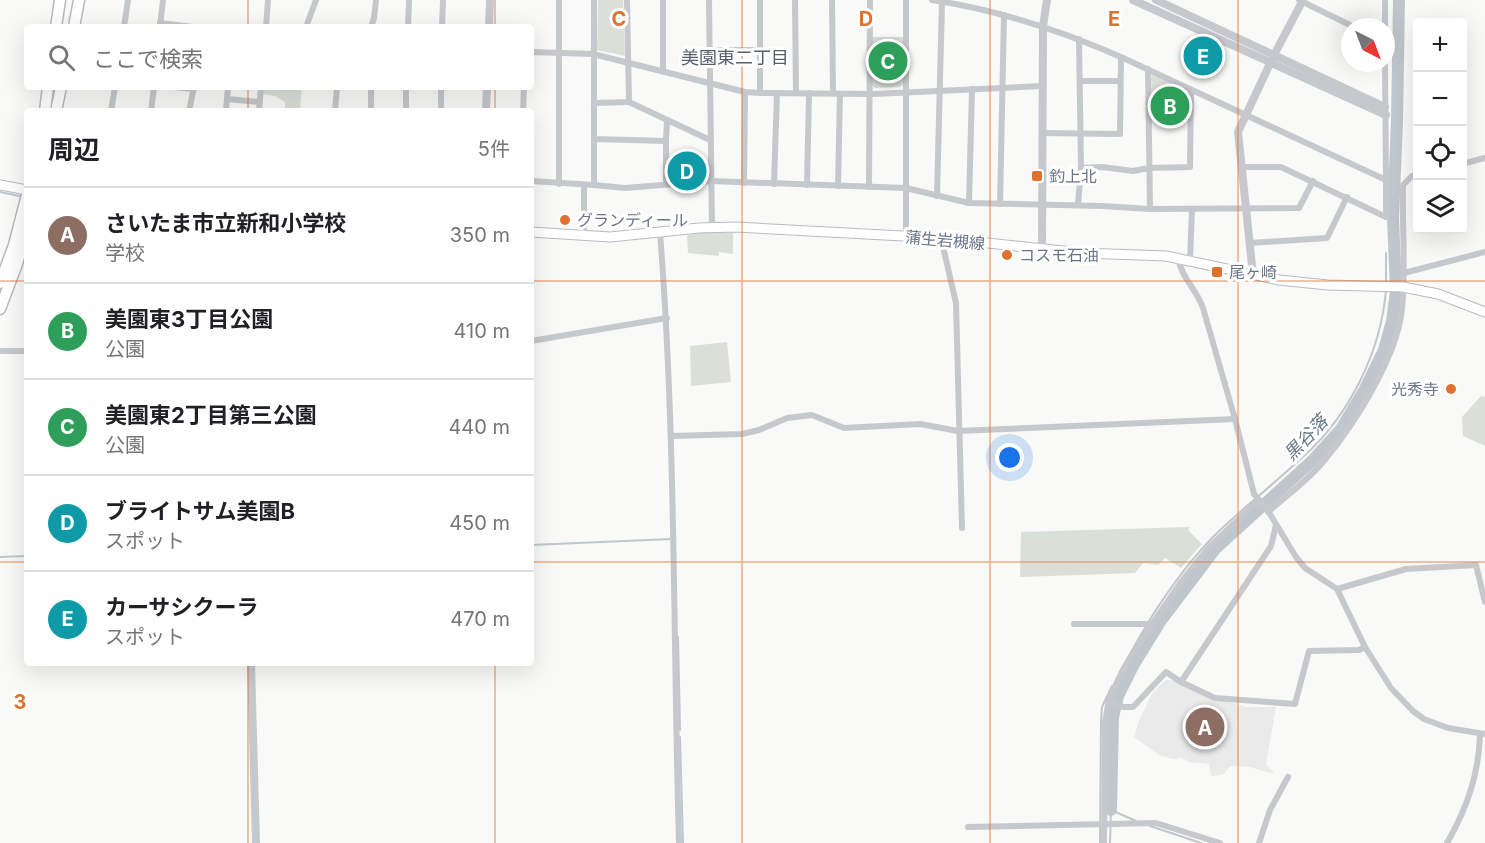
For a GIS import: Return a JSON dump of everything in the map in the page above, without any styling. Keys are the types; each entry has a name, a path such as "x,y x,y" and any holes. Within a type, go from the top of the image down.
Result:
{"highway":[{"path":"56,24 62,0"},
{"path":"75,24 79,0"},
{"path":"45,108 48,90"},
{"path":"57,108 60,90"},
{"path":"0,309 13,264 24,207"},
{"path":"0,283 13,264 24,236"}],"main road":[{"path":"0,185 24,191"},
{"name":"蒲生岩槻線","path":"534,232 584,237 660,233 712,227 941,238 1042,250 1178,258 1253,275 1328,285 1398,286 1438,294 1485,312"}],"street":[{"path":"124,24 128,0"},
{"path":"160,24 163,0"},
{"path":"266,24 268,0"},
{"path":"307,24 316,0"},
{"path":"372,24 376,0"},
{"path":"408,24 409,0"},
{"path":"442,24 443,0"},
{"path":"489,24 490,0"},
{"path":"559,0 559,184"},
{"path":"594,0 594,185"},
{"path":"627,0 629,102"},
{"path":"663,0 663,70"},
{"path":"709,0 712,227"},
{"path":"760,0 760,93"},
{"path":"795,0 796,93"},
{"path":"832,0 837,94 838,186"},
{"path":"869,187 870,0"},
{"path":"906,0 906,236"},
{"path":"932,0 1004,15 1079,39 1149,69 1386,180"},
{"path":"1042,250 1043,26 1047,0"},
{"path":"1133,0 1272,59 1386,111"},
{"path":"1156,0 1272,59"},
{"path":"1253,275 1238,132 1302,0 1341,20"},
{"path":"1385,0 1385,18"},
{"path":"938,196 942,90 942,2"},
{"path":"1000,204 1004,15"},
{"path":"1078,205 1081,168 1079,39"},
{"path":"710,50 760,50"},
{"path":"534,52 593,54 629,61 746,92 760,93 869,94 1042,86"},
{"path":"1042,134 1120,134 1121,57"},
{"path":"1149,69 1150,209"},
{"path":"1242,166 1281,167 1386,217 1385,72"},
{"path":"1081,81 1120,81"},
{"path":"969,203 972,89"},
{"path":"112,108 114,90"},
{"path":"151,108 154,90"},
{"path":"190,108 194,90"},
{"path":"226,108 228,90"},
{"path":"259,108 261,90"},
{"path":"335,108 337,90"},
{"path":"371,108 372,90"},
{"path":"406,90 406,108"},
{"path":"441,90 441,108"},
{"path":"486,108 487,90"},
{"path":"523,108 524,90"},
{"path":"1081,168 1102,167 1133,171 1149,168 1190,167 1191,90"},
{"path":"744,183 746,92"},
{"path":"774,184 777,93"},
{"path":"807,185 808,93"},
{"path":"227,99 260,102"},
{"path":"594,103 629,102 710,140"},
{"path":"666,183 667,120"},
{"path":"594,139 666,141"},
{"path":"1467,163 1485,158"},
{"path":"1267,510 1322,464 1349,427 1390,354 1402,311 1398,286 1404,273 1403,185 1413,176"},
{"path":"534,181 625,188 711,181 906,188 969,203 1150,209 1299,208 1312,182"},
{"path":"584,185 584,237"},
{"path":"1251,243 1327,238 1347,197"},
{"path":"1190,260 1192,208"},
{"path":"660,233 667,318 671,436 679,843"},
{"path":"941,238 956,303 962,528"},
{"path":"1404,273 1485,252"},
{"path":"1178,258 1184,275 1201,302 1254,494 1305,568 1337,589 1365,647 1391,688 1424,719 1448,728 1483,734 1477,769 1462,817 1447,843"},
{"path":"534,340 667,318"},
{"path":"0,351 24,351"},
{"path":"671,436 742,434 759,430 787,418 812,416 844,428 920,424 958,430 1235,419"},
{"path":"1104,843 1105,722 1109,700 1119,678 1152,624 1208,548 1260,502"},
{"path":"1181,682 1271,546 1276,525"},
{"path":"1337,589 1406,569 1476,565 1485,602"},
{"path":"1074,624 1152,624"},
{"path":"1109,700 1123,707 1133,707 1166,672 1181,682 1215,698 1295,704 1310,651 1359,650 1365,647"},
{"path":"251,666 256,843"},
{"path":"1259,843 1270,810 1288,777"},
{"path":"968,827 1156,823 1220,843"}],"shaded area":[{"path":"598,0 623,0 625,56 597,50"},
{"path":"872,37 903,37 903,85 900,87 874,88 872,85"},
{"path":"1153,75 1187,91 1187,120 1153,122 1151,77"},
{"path":"264,90 302,90 300,108 285,108 285,102 275,96 263,94"},
{"path":"711,232 733,233 733,254 719,252 719,256 688,253 687,235"},
{"path":"727,342 731,382 691,386 690,346"},
{"path":"1481,396 1485,397 1485,446 1463,436 1462,417"},
{"path":"1190,527 1188,530 1202,544 1181,568 1165,558 1158,565 1143,563 1135,573 1020,577 1021,532"},
{"path":"1166,680 1173,680 1200,693 1246,707 1276,707 1266,764 1275,774 1250,767 1230,766 1223,775 1211,776 1209,764 1159,755 1134,737 1140,718 1153,692"}],"waterway":[{"name":"黒谷落","path":"1111,810 1113,717 1118,696 1134,664 1160,622 1216,548 1312,461 1341,429 1365,389 1384,350 1392,321 1396,291 1393,218 1399,0"},
{"path":"0,192 24,197"},
{"path":"1386,253 1386,284"},
{"path":"1149,621 1181,574 1209,541 1305,455 1336,420 1349,401 1370,358 1378,336 1386,290"},
{"path":"534,545 672,539"},
{"path":"0,557 24,556"},
{"path":"1119,673 1146,626"},
{"path":"678,637 680,730"},
{"path":"1100,843 1102,707 1112,686"},
{"path":"680,737 683,843"},
{"name":"黒谷落","path":"1110,843 1111,810 1136,821"},
{"path":"1150,826 1201,843"}],"place":[{"name":"カーサシクーラ","path":"1203,56"},
{"name":"美園東2丁目第三公園","path":"888,61"},
{"name":"美園東3丁目公園","path":"1170,106"},
{"name":"ブライトサム美園B","path":"687,171"},
{"name":"釣上北","path":"1037,176"},
{"name":"グランディール","path":"565,220"},
{"name":"コスモ石油","path":"1007,255"},
{"name":"尾ヶ崎","path":"1217,272"},
{"name":"光秀寺","path":"1451,389"},
{"name":"さいたま市立新和小学校","path":"1205,727"}],"district":[{"name":"美園東二丁目","path":"735,58"}]}
